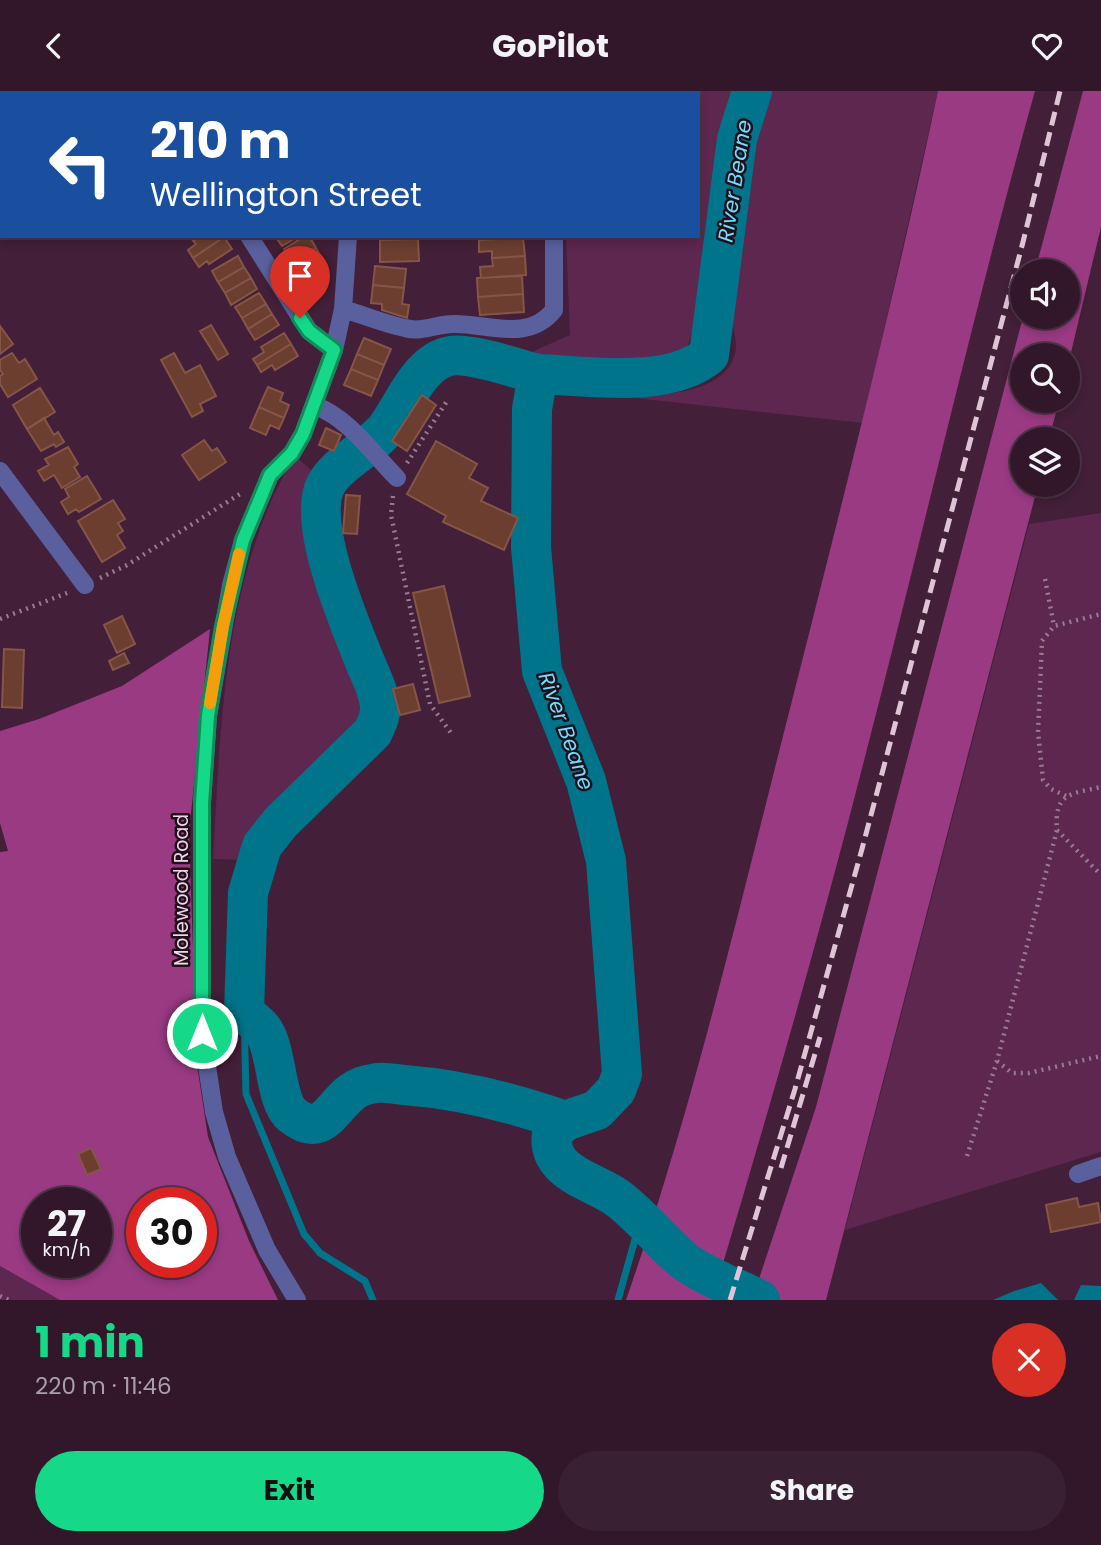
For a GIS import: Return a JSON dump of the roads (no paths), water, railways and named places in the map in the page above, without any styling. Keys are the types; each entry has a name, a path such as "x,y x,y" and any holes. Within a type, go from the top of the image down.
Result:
{"street":[{"path":"250,238 309,331 334,350"},
{"name":"Molewood Road","path":"298,1300 267,1250 227,1157 214,1112 202,1033 202,803 208,716 234,574 243,540 270,475 292,453 303,434 334,350 343,309 348,238"},
{"path":"343,309 420,331 452,324 510,330 541,324 554,310 554,238"},
{"path":"314,405 332,413 352,429 397,478"},
{"path":"0,471 85,585"},
{"path":"1077,1174 1101,1166"}],"water":[{"path":"1041,1283 1058,1300 993,1300 1014,1291"},
{"path":"1081,1285 1101,1286 1101,1300 1074,1300"}],"waterway":[{"name":"River Beane","path":"752,91 737,139 709,355 693,366 673,373 651,376 604,378 538,374 532,409 531,547 542,671 586,781 606,861 622,1074 616,1090 597,1110 565,1121 552,1133 552,1146 563,1166 625,1204 683,1260 709,1276 760,1300"},
{"path":"538,374 469,356 450,356 439,360 418,379 381,434 344,464 324,489 321,506 326,549 340,597 376,688 380,714 373,732 280,823 262,846 248,893 244,1012 266,1035 283,1100 292,1115 303,1122 319,1122 354,1090 380,1083 465,1093 565,1121"},
{"path":"244,1012 246,1094 304,1234 320,1253 365,1281 373,1300"},
{"path":"618,1300 641,1218"}],"railway":[{"path":"730,1300 795,1089 862,849 1023,242 1060,91"},
{"path":"781,1168 820,1037"}]}
